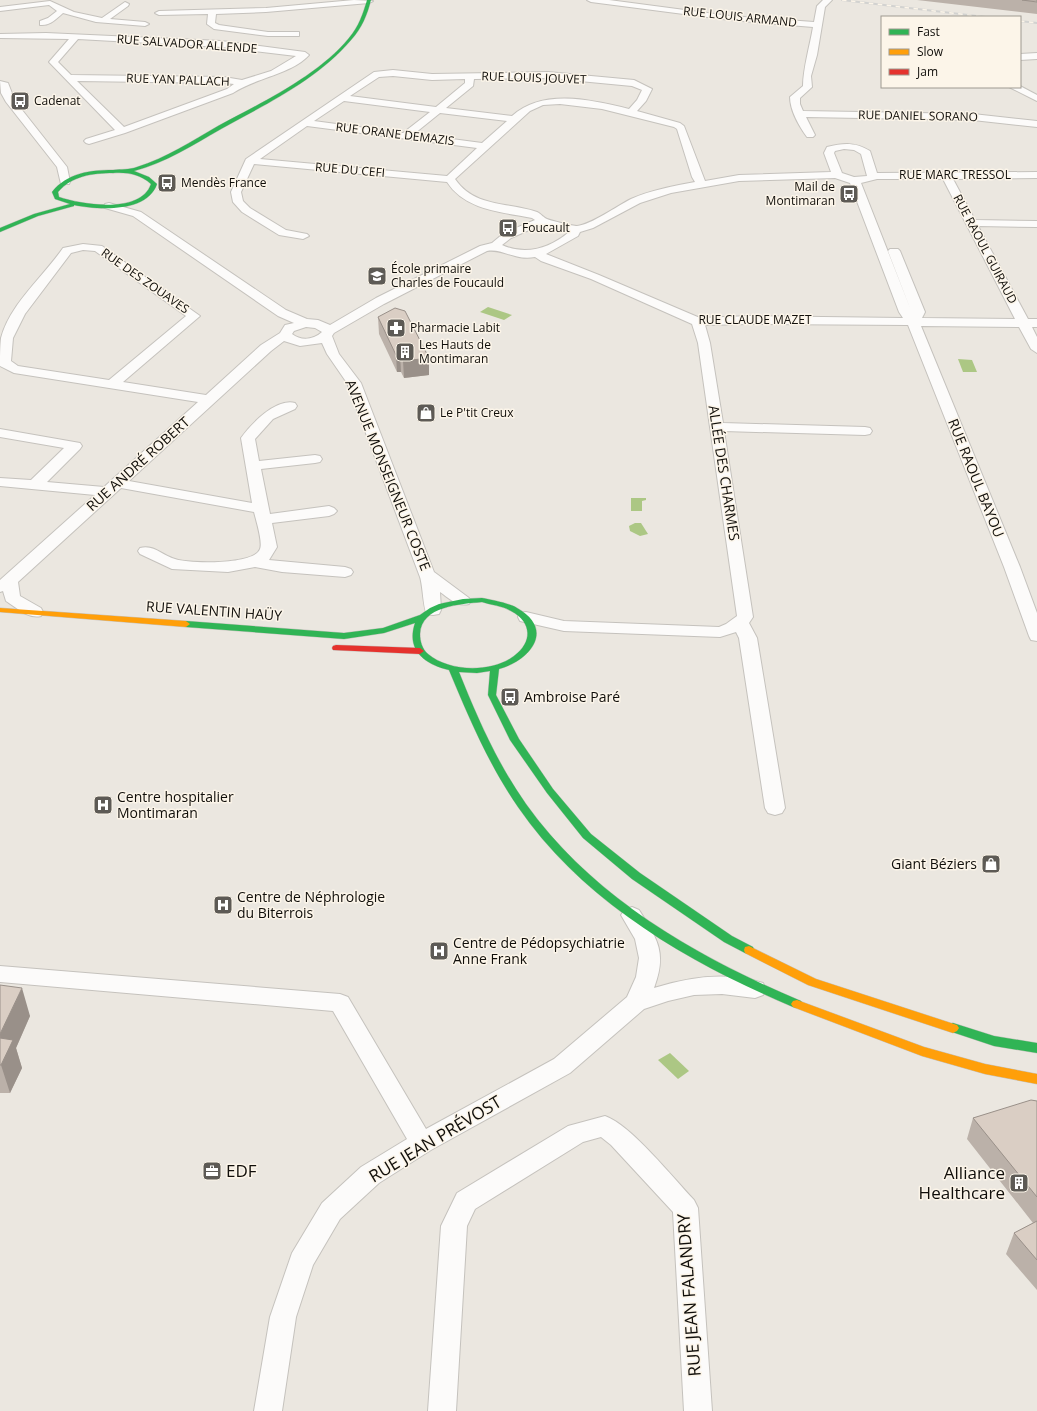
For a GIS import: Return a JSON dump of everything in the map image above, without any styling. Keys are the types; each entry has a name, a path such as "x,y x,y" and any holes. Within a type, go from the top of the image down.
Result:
{"street":[{"path":"126,172 154,165 270,100 310,74 332,56 359,28 368,11 369,0 312,3 289,8 212,12 158,12"},
{"name":"RUE LOUIS ARMAND","path":"591,0 730,18 818,25"},
{"path":"2,4 53,2 61,11 105,20 145,24"},
{"path":"824,3 807,76 807,87 795,97 794,104 816,142 833,150 849,147 862,149 866,153 870,178 884,227"},
{"path":"105,20 125,4"},
{"path":"123,40 168,5"},
{"path":"730,18 736,7"},
{"path":"289,8 296,13 304,13"},
{"path":"43,23 51,20 61,11"},
{"path":"212,12 211,24 217,27 268,34 296,34"},
{"name":"RUE SALVADOR ALLENDE","path":"0,36 75,37 222,44 305,55 274,73 242,83"},
{"path":"75,37 53,62 122,131"},
{"path":"1021,57 1037,56"},
{"path":"393,73 402,64"},
{"name":"RUE LOUIS JOUVET","path":"250,161 377,74 393,73 432,76 548,75 634,83 647,89 641,101 632,111"},
{"path":"405,136 470,84 469,76"},
{"name":"RUE YAN PALLACH","path":"70,78 224,80 242,83"},
{"path":"3,82 4,96 62,167 65,182"},
{"name":"RUE YAN PALLACH","path":"89,141 122,131 230,91 242,83"},
{"path":"1016,88 1037,98"},
{"path":"341,98 515,119"},
{"path":"543,221 535,215 468,198 454,187 450,179 528,107 552,102 632,111 677,125 681,128 697,177 701,183"},
{"name":"RUE DANIEL SORANO","path":"799,114 973,117 1037,124"},
{"name":"RUE ORANE DEMAZIS","path":"306,123 484,146"},
{"path":"833,150 837,175"},
{"path":"250,161 236,192 238,202 246,210 283,233 303,236"},
{"name":"RUE DU CEFI","path":"250,161 450,179"},
{"path":"145,176 154,165"},
{"path":"62,167 86,175"},
{"path":"0,230 36,215 72,205 109,206 133,201 150,193 154,188 154,184 145,176 126,172 100,172 86,175 65,182 58,187 55,192 57,198 72,205"},
{"path":"496,246 500,240 533,222 553,222 575,230 589,226 636,201 669,190 701,183 767,176 837,175 846,179 854,180 870,178"},
{"name":"RUE MARC TRESSOL","path":"870,178 946,175 1037,175"},
{"name":"RUE RAOUL GUIRAUD","path":"946,175 973,228 1031,323 1037,349"},
{"path":"854,180 905,312 913,322"},
{"path":"0,223 57,198"},
{"path":"133,201 137,214"},
{"path":"109,206 137,214 282,313 310,324 322,325 327,333"},
{"path":"973,228 1037,224"},
{"path":"973,228 1037,233"},
{"path":"289,336 310,342 353,316 484,248 496,246 520,255 539,254 574,234 575,230"},
{"path":"890,241 919,312 913,322"},
{"name":"RUE DES ZOUAVES","path":"113,384 194,316 98,248 83,246 66,250 57,266 24,306 7,337 4,363 14,369 208,400"},
{"name":"RUE CLAUDE MAZET","path":"539,254 545,259 595,278 698,322 750,320 913,322"},
{"path":"282,313 289,336"},
{"path":"289,336 294,326 353,316"},
{"name":"ALLÉE DES CHARMES","path":"698,322 704,343 746,617 740,623"},
{"path":"913,322 1031,323"},
{"name":"RUE RAOUL BAYOU","path":"913,322 1035,627"},
{"name":"AVENUE MONSEIGNEUR COSTE","path":"327,333 333,354 354,382 419,558 429,576 434,601 428,614"},
{"name":"RUE ANDRÉ ROBERT","path":"35,612 12,598 5,584 266,348 289,336"},
{"name":"AVENUE MONSEIGNEUR COSTE","path":"310,342 333,354"},
{"path":"255,562 265,555 269,547 248,438 268,416 290,406"},
{"path":"716,427 865,431"},
{"path":"0,433 75,446 36,484"},
{"path":"253,466 315,459"},
{"path":"0,482 113,487 263,514 329,511"},
{"path":"146,551 172,564 228,567 255,562 282,567 345,572"},
{"name":"AVENUE MONSEIGNEUR COSTE","path":"429,576 463,600"},
{"path":"533,641 531,624 526,617 514,608 499,603 482,600 463,600 447,604 428,614 416,628 415,640 420,650 434,662 453,669 468,670 495,668 511,663 524,654 533,641 550,631 564,626"},
{"name":"RUE VALENTIN HAÜY","path":"0,610 344,636 362,635 391,629 428,614"},
{"path":"526,617 564,626 720,632 732,628 740,623 748,638 775,808"},
{"path":"330,647 369,650 420,650"},
{"path":"495,668 492,695 520,746 550,791 587,836 636,876 728,939 812,982 956,1030 994,1040 1037,1048"},
{"path":"453,669 464,698 505,780 527,812 577,868 630,911 699,956 766,991 886,1039 977,1067 1037,1079"},
{"name":"RUE JEAN PRÉVOST","path":"630,911 645,935 651,952 651,963 646,981 636,1003"},
{"path":"0,974 340,1003 422,1143"},
{"name":"RUE JEAN PRÉVOST","path":"268,1411 283,1317 301,1262 331,1211 370,1175 422,1143 562,1066 636,1003 672,990 704,984 735,985 766,991"},
{"name":"RUE JEAN FALANDRY","path":"442,1411 454,1226 466,1201 577,1133 605,1126 620,1138 685,1208 698,1411"}],"shaded area":[{"path":"488,307 512,315 504,320 480,312"},
{"path":"958,359 972,360 977,372 963,372"},
{"path":"631,498 646,498 646,500 642,501 642,511 631,511"},
{"path":"635,523 641,523 648,534 640,536 630,531 629,526"},
{"path":"670,1053 689,1071 678,1079 658,1060"}],"building":[{"path":"1022,0 1037,0 1037,2"},
{"path":"395,308 405,311 429,358 403,361 400,354 396,355 378,317"},
{"path":"0,985 22,988 0,1034"},
{"path":"0,1038 13,1040 1,1065 0,1065"},
{"path":"1031,1100 1037,1101 1037,1197 973,1118"},
{"path":"1037,1221 1037,1260 1014,1233"}],"railway":[{"path":"842,0 977,16"},
{"path":"1021,21 1037,23"}],"traffic: fast":[{"path":"126,172 139,169 174,153 260,106 309,75 331,58 350,39 363,20 369,0"},
{"path":"122,171 139,174 151,181 154,184 150,193 142,199 119,206 91,206 57,198 55,192 68,180 94,172 122,171"},
{"path":"0,230 36,215 72,205"},
{"path":"482,600 514,609 530,622 533,636 526,650 517,659 492,669 462,670 435,663 420,651 416,639 416,632 419,623 425,615 442,606 453,603 482,600"},
{"path":"186,624 344,636 384,630 423,617"},
{"path":"495,668 492,695 515,740 550,791 587,836 636,876 728,939 749,950"},
{"path":"453,669 479,729 510,787 535,823 560,852 589,880 654,930 689,952 725,971 761,989 797,1004"},
{"path":"953,1028 994,1041 1037,1048"}],"traffic: slow":[{"path":"0,610 186,624"},
{"path":"749,950 812,982 953,1028"},
{"path":"797,1004 922,1051 985,1069 1037,1079"}],"traffic: jam":[{"path":"336,648 420,651"}],"place":[{"name":"Cadenat","path":"20,101"},
{"name":"Mendès France","path":"167,183"},
{"name":"Mail de Montimaran","path":"849,194"},
{"name":"Foucault","path":"508,228"},
{"name":"École primaire Charles de Foucauld","path":"377,276"},
{"name":"Pharmacie Labit","path":"396,328"},
{"name":"Les Hauts de Montimaran","path":"405,352"},
{"name":"Le P'tit Creux","path":"426,413"},
{"name":"Ambroise Paré","path":"510,697"},
{"name":"Centre hospitalier Montimaran","path":"103,805"},
{"name":"Giant Béziers","path":"991,864"},
{"name":"Centre de Néphrologie du Biterrois","path":"223,905"},
{"name":"Centre de Pédopsychiatrie Anne Frank","path":"439,951"},
{"name":"EDF","path":"212,1171"},
{"name":"Alliance Healthcare","path":"1019,1183"}]}
